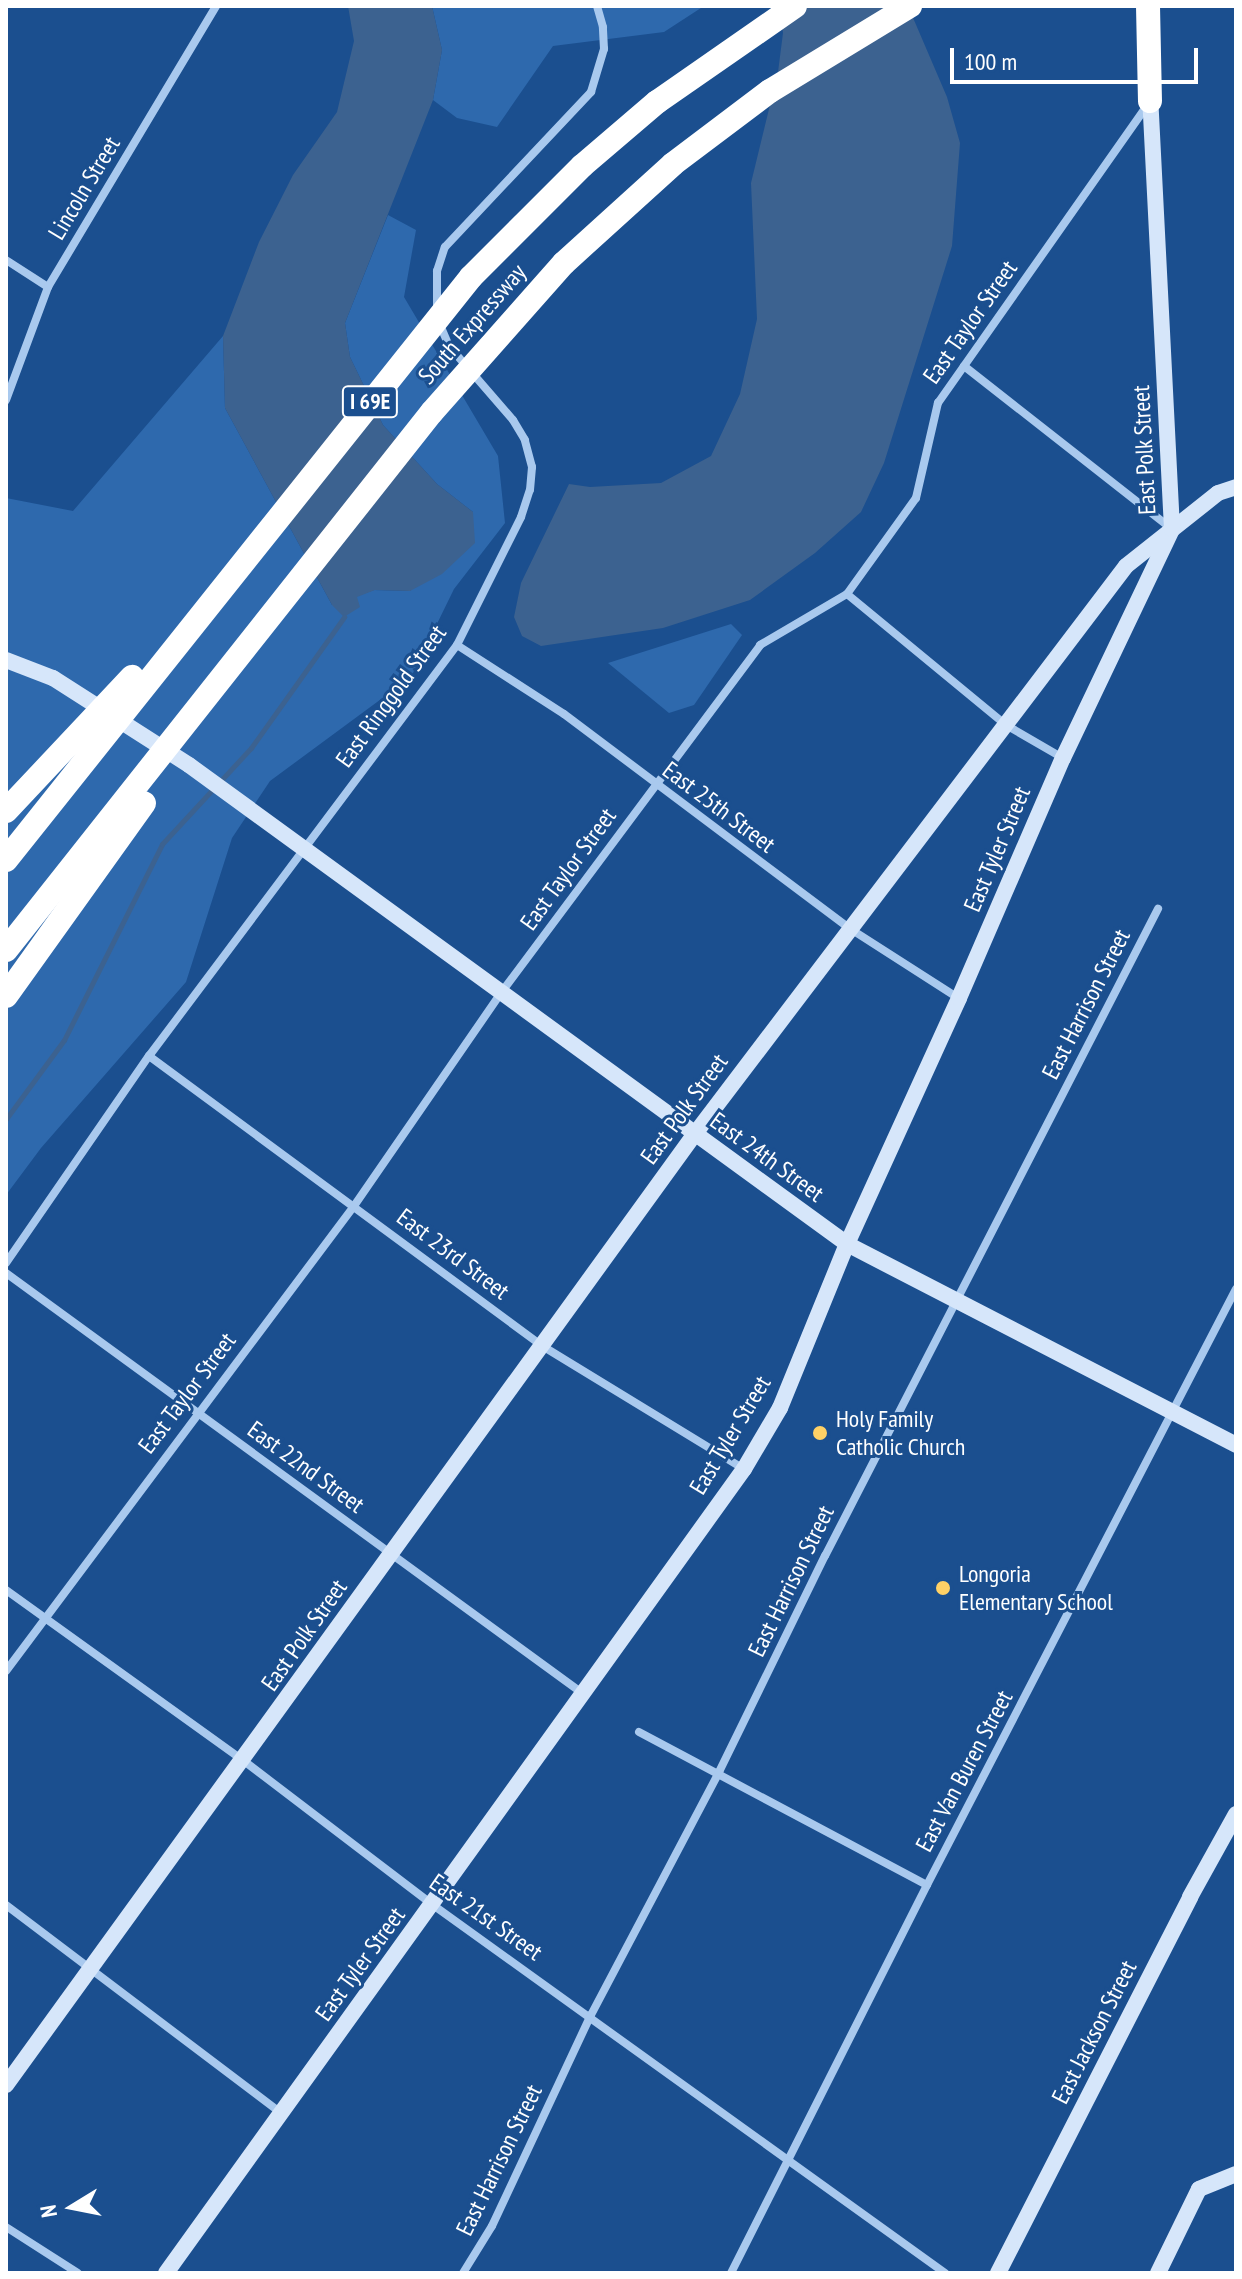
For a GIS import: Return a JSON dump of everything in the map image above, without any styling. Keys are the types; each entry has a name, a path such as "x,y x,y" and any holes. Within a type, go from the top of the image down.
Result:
{"highway":[{"name":"South Expressway","path":"6,860 238,565 471,277 527,219 657,102 795,6"},
{"name":"South Expressway","path":"6,950 476,359 587,241 673,164 770,91 910,6"},
{"path":"1148,6 1150,101"},
{"path":"6,996 319,556"},
{"path":"6,811 238,565"}],"street":[{"name":"Lincoln Street","path":"6,400 48,287 216,6"},
{"name":"East Ringgold Street","path":"6,1263 149,1056 457,645 521,517 530,490 532,467 525,440 513,420 449,346 439,322 435,297 437,271 445,247 591,92 604,49 603,27 597,6"},
{"name":"East Taylor Street","path":"6,1671 354,1206 501,993 760,645 847,594 916,498 938,403 1150,101"},
{"name":"East Polk Street","path":"6,2085 544,1347 694,1135 849,928 1126,566 1172,529 1150,101"},
{"path":"6,260 48,287"},
{"path":"964,366 1172,529 1218,493 1236,487"},
{"name":"East Tyler Street","path":"166,2273 744,1469 780,1408 847,1244 959,998 1063,758 1172,529"},
{"path":"847,594 1006,725 1063,758"},
{"name":"East 25th Street","path":"457,645 564,714 849,928 959,998"},
{"name":"East 24th Street","path":"6,660 53,678 189,765 847,1244 1172,1415 1236,1445"},
{"name":"East Harrison Street","path":"463,2273 492,2226 591,2015 719,1772 956,1299 1158,909"},
{"name":"East 23rd Street","path":"149,1056 544,1347 744,1469"},
{"name":"East 22nd Street","path":"6,1273 582,1693"},
{"name":"East Van Buren Street","path":"731,2273 927,1885 1236,1289"},
{"name":"East 21st Street","path":"6,1590 244,1761 433,1905 591,2015 945,2273"},
{"path":"639,1732 927,1885"},
{"name":"East Jackson Street","path":"998,2273 1190,1897 1236,1814"},
{"path":"6,1905 282,2113"},
{"path":"1158,2273 1199,2189 1236,2174"},
{"path":"6,2227 78,2273"}],"shaded area":[{"path":"348,6 432,6 442,50 433,100 345,323 350,357 383,425 437,484 473,512 475,543 442,574 410,591 375,590 357,597 360,607 344,617 332,605 225,408 223,336 259,242 293,175 337,112 354,41"},
{"path":"432,6 704,6 664,32 553,46 497,127 457,118 433,100 442,50"},
{"path":"779,6 908,6 947,97 960,143 952,246 884,463 861,512 815,553 750,600 663,628 541,646 522,636 514,617 521,583 569,484 590,487 661,483 711,456 740,394 757,319 751,183 778,72 783,33"},
{"path":"388,215 416,230 404,297 498,456 505,523 454,589 411,677 270,781 232,838 186,982 41,1148 6,1195 6,498 73,511 223,336 225,408 332,605 374,590 410,591 473,512 437,484 383,425 350,357 345,323"},
{"path":"731,624 742,635 694,705 669,713 608,663"}],"waterway":[{"path":"6,1119 64,1040 162,844 251,748 344,617"}],"place":[{"name":"Holy Family Catholic Church","path":"820,1433"},
{"name":"Longoria Elementary School","path":"943,1588"}]}
